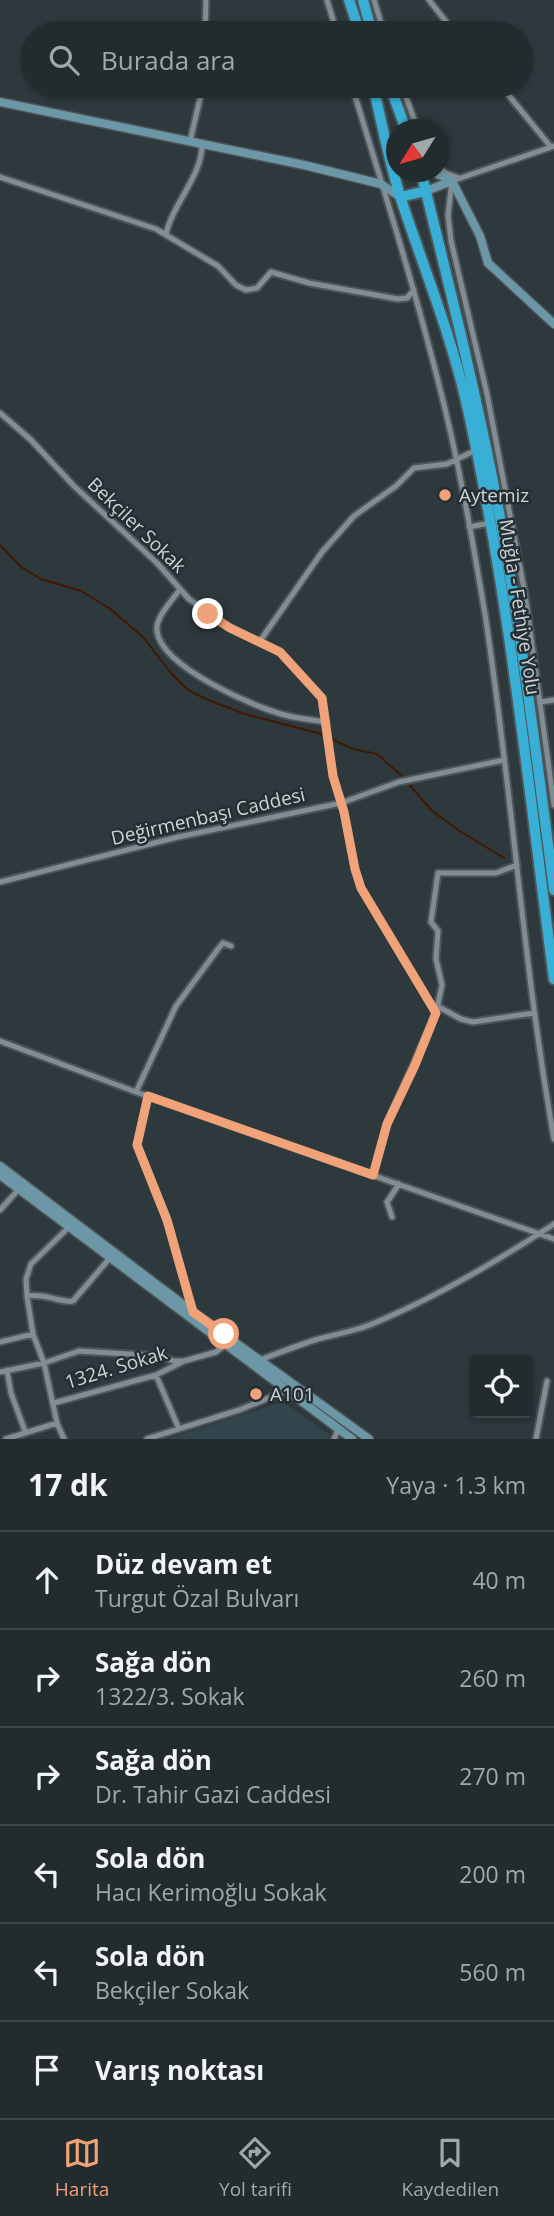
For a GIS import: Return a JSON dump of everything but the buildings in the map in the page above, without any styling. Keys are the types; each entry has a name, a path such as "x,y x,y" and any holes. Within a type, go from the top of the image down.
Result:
{"highway":[{"path":"349,0 356,21"},
{"path":"363,0 369,21"},
{"name":"Muğla - Fethiye Yolu","path":"376,98 386,137"},
{"path":"394,98 402,119"},
{"name":"Muğla - Fethiye Yolu","path":"397,182 448,338 466,400 476,450 490,523 554,979"},
{"name":"Muğla - Fethiye Yolu","path":"424,182 475,397 512,588 549,823 554,890"},
{"path":"400,197 426,191"}],"main road":[{"path":"0,102 304,164 381,184 400,197"},
{"path":"449,177 456,179"},
{"path":"426,191 456,179"},
{"path":"456,179 480,236 488,263 554,324"},
{"path":"381,184 386,180"},
{"path":"0,1166 193,1312 369,1439"},
{"path":"0,1175 352,1439"}],"street":[{"path":"205,21 206,0"},
{"path":"327,0 333,21"},
{"path":"374,0 380,21"},
{"path":"429,0 446,21"},
{"path":"190,141 201,98"},
{"path":"356,98 414,290 439,385 469,527 485,614 534,1013 554,1139"},
{"path":"406,98 414,119"},
{"path":"449,175 456,179 553,147 511,98"},
{"path":"166,234 167,226 182,202 202,153 202,144"},
{"path":"0,177 156,229 218,266 236,285 246,290 257,288 271,272 309,283 398,299 407,298 414,290"},
{"path":"456,179 448,215 451,241 489,406 524,591 554,805"},
{"name":"Bekçiler Sokak","path":"0,413 32,440 74,486 199,606 230,628 280,652 322,698 327,746 361,888 436,1009"},
{"path":"260,641 322,552 354,516 396,486 414,468 447,464 476,450"},
{"path":"469,527 490,523"},
{"path":"512,588 524,591"},
{"path":"180,589 156,629 160,639 178,662 199,677 239,698 287,716 326,722"},
{"path":"521,646 531,639"},
{"path":"540,702 554,700"},
{"name":"Değirmenbaşı Caddesi","path":"0,882 186,835 341,803 398,782 504,760"},
{"path":"373,1175 387,1124 415,1065 442,985 436,959 438,930 431,922 438,873 496,873 517,865"},
{"path":"136,1092 176,1006 223,943 231,946"},
{"path":"436,1009 473,1022 534,1013"},
{"path":"0,1041 136,1092 554,1239"},
{"path":"148,1096 137,1145 167,1220 193,1312"},
{"path":"392,1217 387,1202 398,1184"},
{"path":"0,1210 19,1189"},
{"path":"260,1360 308,1342 346,1334 429,1298 554,1224"},
{"path":"64,1439 57,1423 44,1363 33,1335 26,1279 31,1264 69,1227"},
{"path":"27,1296 41,1294 73,1301 109,1259"},
{"path":"0,1342 33,1335"},
{"name":"1324. Sokak","path":"54,1403 156,1375 184,1361 216,1352 225,1345"},
{"path":"25,1431 4,1371 91,1350 162,1356 173,1362 184,1361"},
{"path":"156,1375 179,1429"},
{"path":"536,1439 547,1381"},
{"path":"147,1439 286,1391"},
{"path":"6,1439 57,1423"},
{"path":"334,1439 338,1430"}],"shaded area":[{"path":"283,1402 330,1435 328,1439 167,1439"}],"waterway":[{"path":"0,545 21,567 41,579 81,591 109,608 143,637 188,690 245,714 325,735"},
{"path":"330,738 353,749 377,754 403,777 431,810 504,858"}],"place":[{"name":"Aytemiz","path":"445,495"},
{"name":"A101","path":"256,1394"}],"route":[{"path":"208,614 230,628 280,652 322,698 333,776 361,888 436,1013 387,1124 373,1175 148,1096 137,1145 167,1220 193,1312 224,1334"}]}
